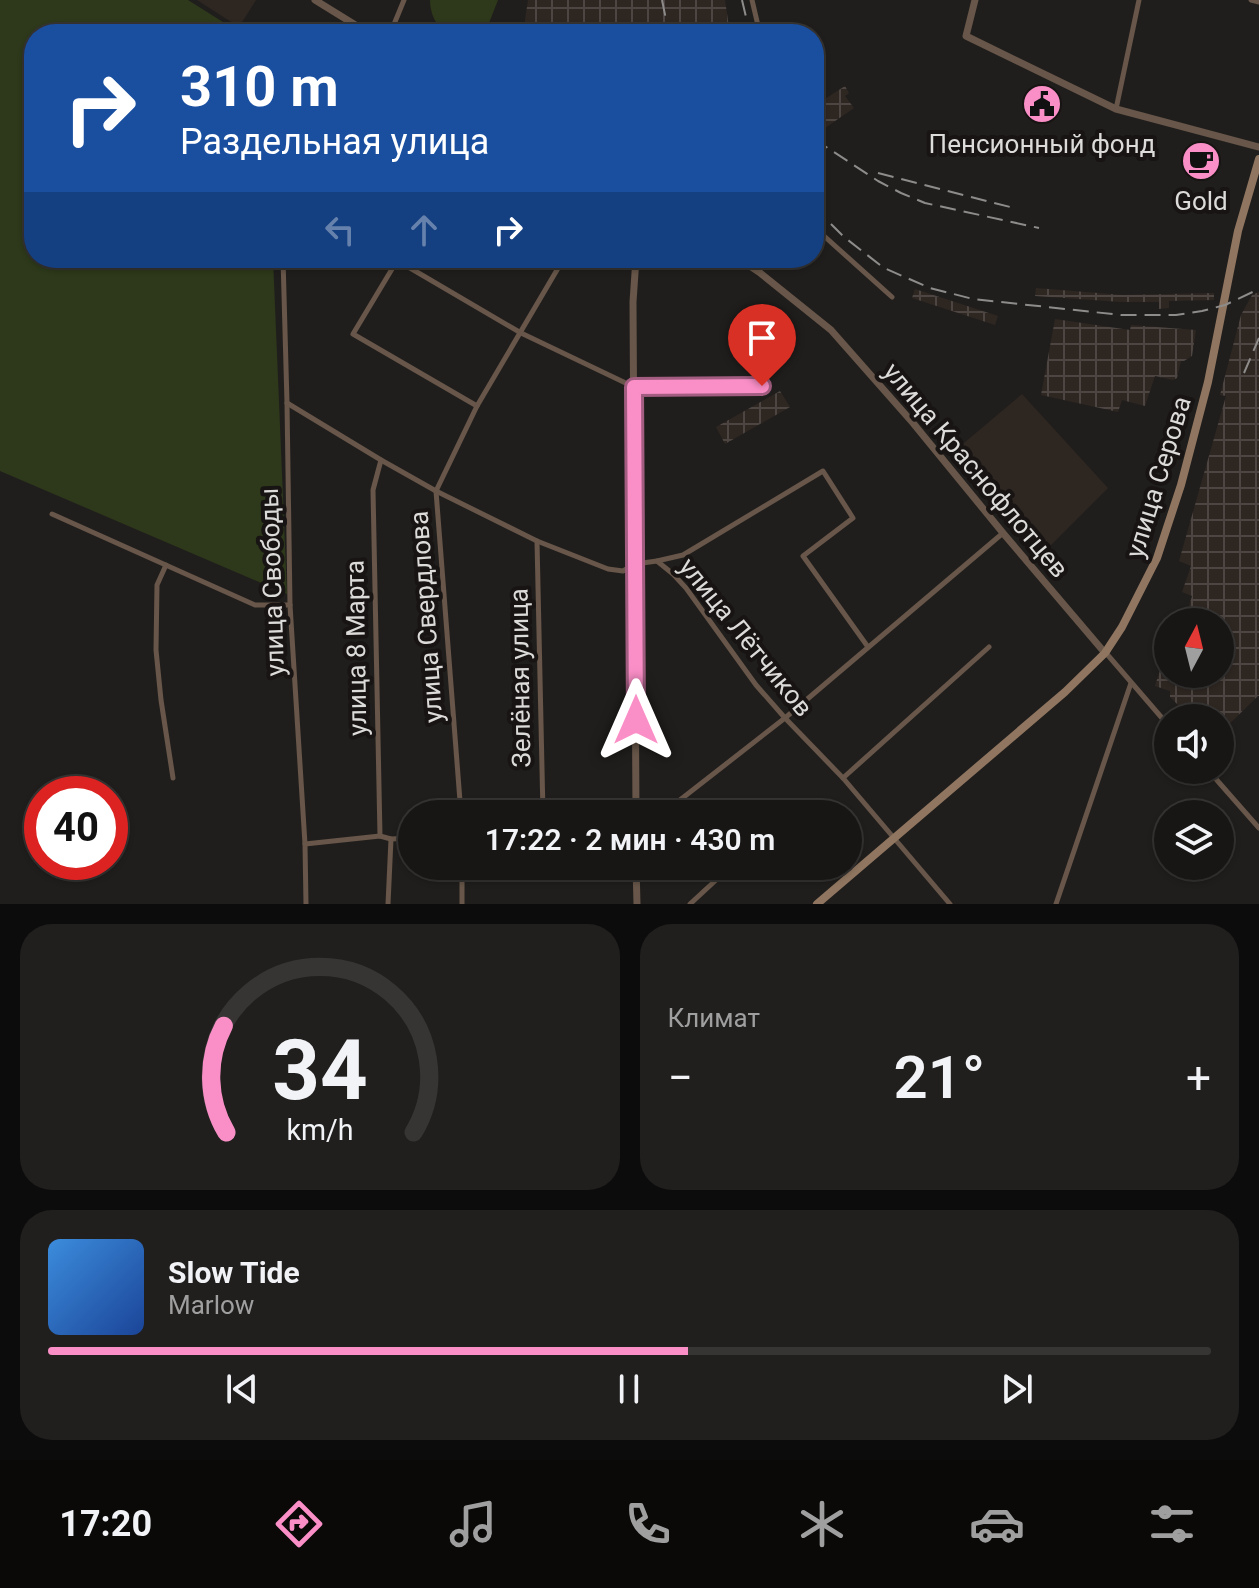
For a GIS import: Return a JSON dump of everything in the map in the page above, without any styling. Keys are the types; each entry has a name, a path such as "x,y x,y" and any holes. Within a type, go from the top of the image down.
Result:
{"main road":[{"name":"улица Серова","path":"817,904 1065,692 1105,653 1122,627 1157,558 1175,507 1208,382 1238,231 1259,159"}],"street":[{"path":"315,0 354,24"},
{"path":"394,24 404,0"},
{"path":"752,0 758,24"},
{"path":"975,0 966,36 1116,109 1259,147"},
{"path":"1116,109 1139,0"},
{"path":"1251,0 1259,2"},
{"path":"824,236 892,297"},
{"name":"улица Свободы","path":"283,268 290,605 306,904"},
{"path":"392,268 353,334 477,406"},
{"path":"412,268 521,333 634,387 762,386"},
{"name":"улица Свердлова","path":"460,800 436,491 477,406 558,268"},
{"path":"635,268 636,800"},
{"name":"улица Краснофлотцев","path":"753,268 831,330 1154,709"},
{"name":"улица Лётчиков","path":"287,403 436,491 537,541 608,569 623,571 635,564 657,561 686,588 756,685 843,778 950,904"},
{"name":"улица 8 Марта","path":"380,836 373,490 381,460"},
{"path":"657,561 683,555 823,471 853,518 803,556 868,647"},
{"path":"52,514 255,605 290,605"},
{"path":"680,800 785,718 1003,533"},
{"name":"Зелёная улица","path":"537,541 543,800"},
{"path":"166,565 157,585 156,650 173,778"},
{"path":"843,778 989,647"},
{"path":"1056,904 1131,683"},
{"path":"1220,784 1259,828"},
{"path":"305,844 380,836 398,839"},
{"path":"388,904 391,839"},
{"path":"462,880 462,904"},
{"path":"636,880 637,904"},
{"path":"690,904 716,880"}],"shaded area":[{"path":"197,0 256,0 241,24 234,24"},
{"path":"528,0 725,0 729,24 524,24"},
{"path":"845,86 849,93 845,96 854,108 825,128 824,100"},
{"path":"1036,288 1123,295 1214,293 1214,300 1169,301 1169,308 1159,309 1159,302 1035,296"},
{"path":"915,289 998,316 995,325 912,298"},
{"path":"1259,292 1259,696 1234,719 1234,704 1177,704 1170,697 1170,691 1161,688 1234,688 1234,608 1188,608 1192,596 1182,592 1191,566 1179,561 1226,396 1220,395 1241,315 1252,295"},
{"path":"1055,319 1130,330 1131,325 1196,330 1192,356 1181,361 1177,378 1155,376 1145,406 1122,400 1118,412 1041,395"},
{"path":"780,391 790,407 725,444 716,427"},
{"path":"1022,394 1108,488 1047,549 958,448"}],"green space":[{"path":"0,0 188,0 226,24 24,24 24,268 273,268 287,594 0,471"},
{"path":"430,0 498,0 488,24 438,24"}],"railway":[{"path":"662,0 667,24"},
{"path":"742,0 748,24"},
{"path":"824,146 878,181 925,203 1039,228"},
{"path":"878,173 1014,208"},
{"path":"824,217 884,268 930,288 973,299 1121,315 1176,315 1225,305 1259,289"},
{"path":"1244,373 1259,338"}],"place":[{"name":"Пенсионный фонд","path":"1042,104"},
{"name":"Gold","path":"1201,161"}],"route":[{"path":"636,720 634,387 762,386"}]}
